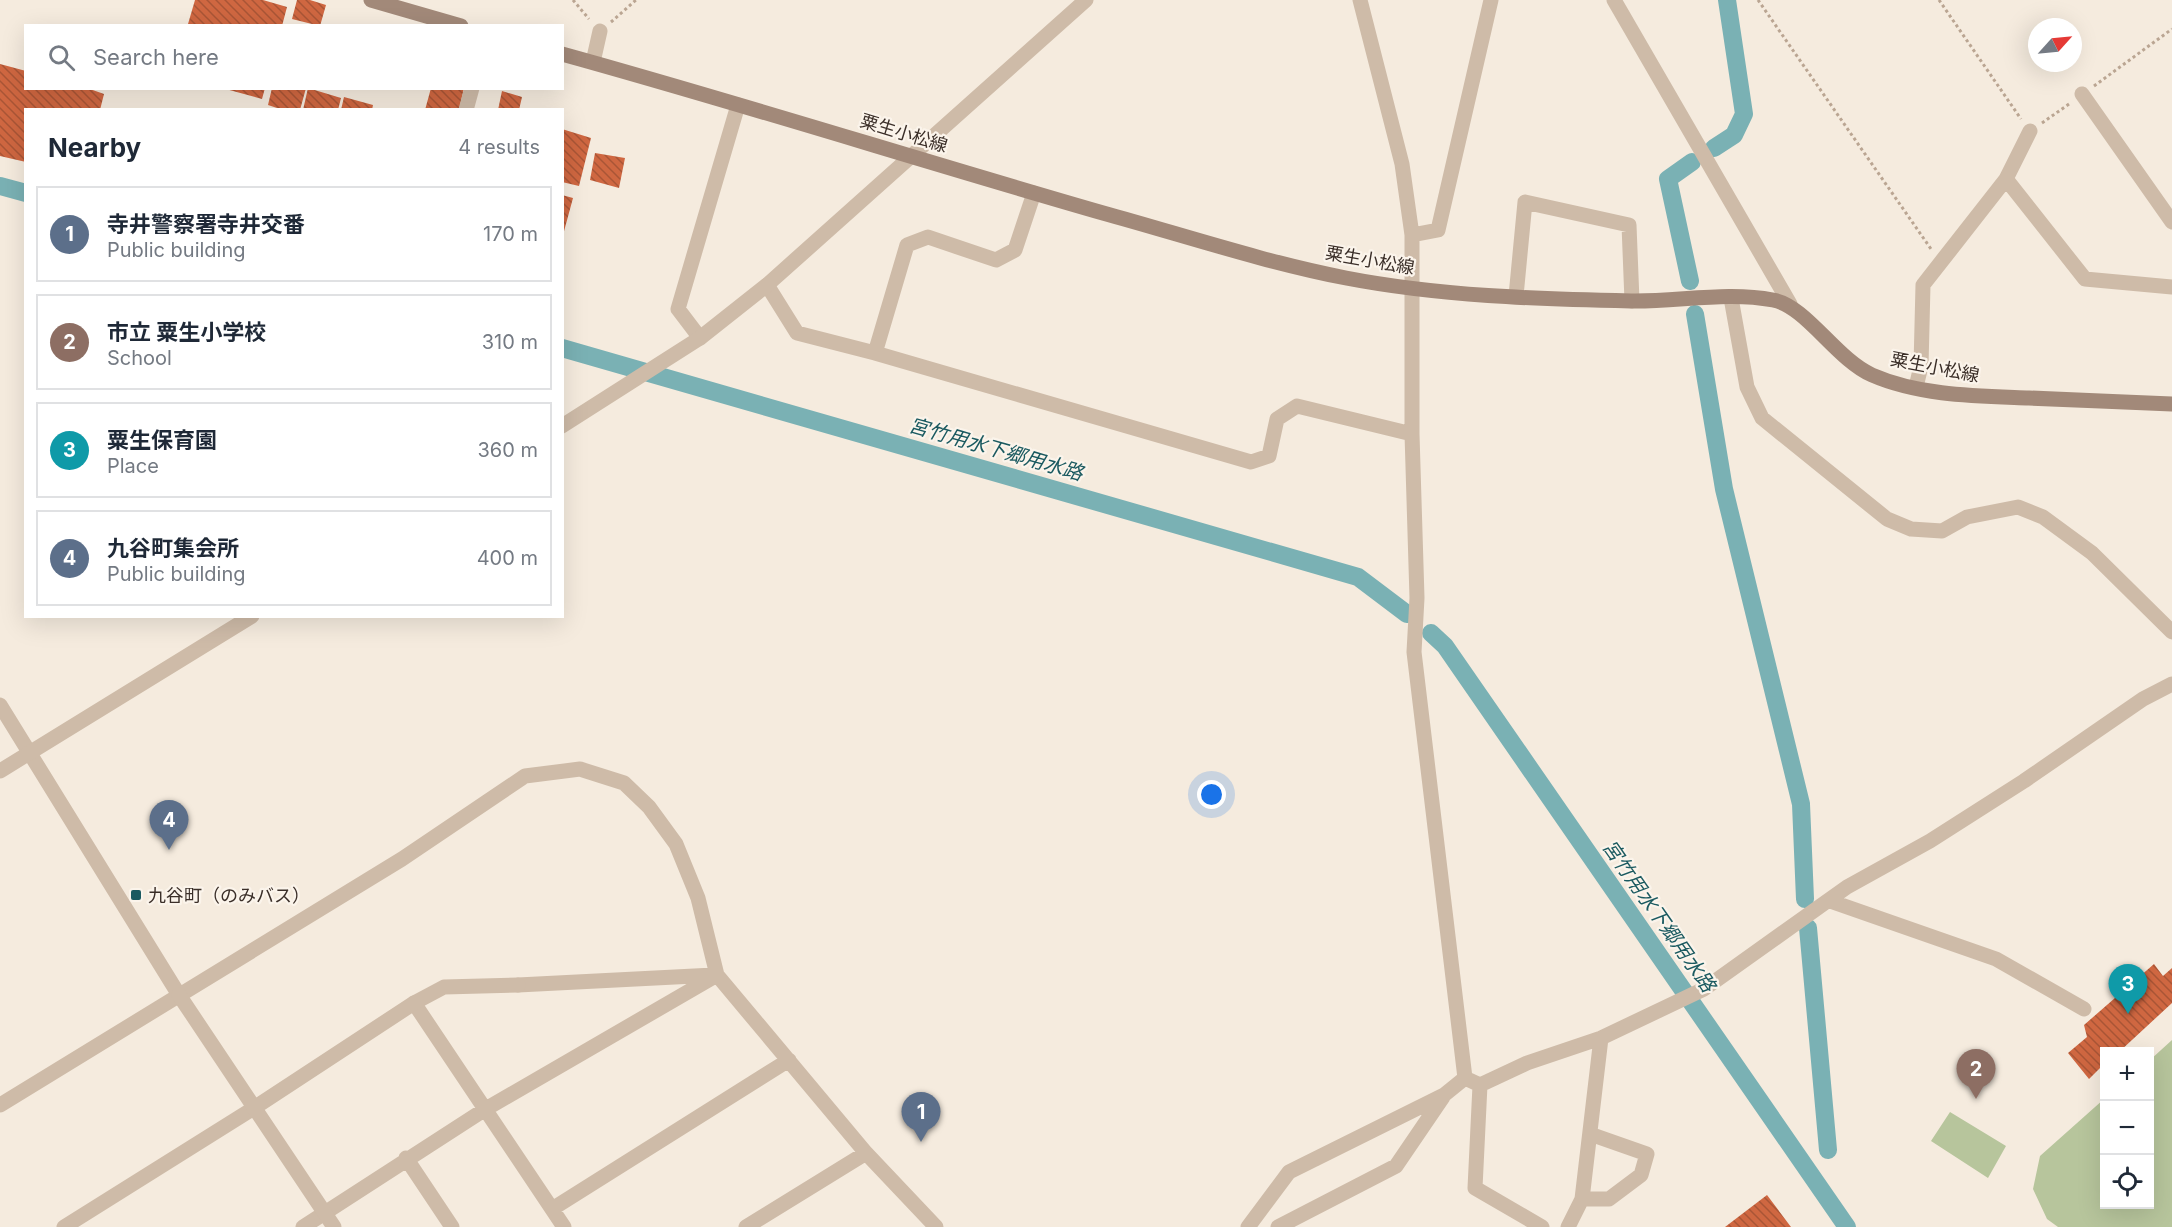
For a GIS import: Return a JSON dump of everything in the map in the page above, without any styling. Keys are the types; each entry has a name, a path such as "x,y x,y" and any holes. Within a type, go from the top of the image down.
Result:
{"main road":[{"path":"371,0 454,24"},
{"name":"粟生小松線","path":"564,55 1034,193 1266,259 1346,278 1413,288 1516,296 1632,301 1752,297 1790,304 1840,354 1872,375 1916,387 1963,395 2172,404"}],"street":[{"path":"564,425 700,338 767,285 1086,0"},
{"path":"1360,0 1402,164 1412,235 1412,434 1417,598 1414,652 1465,1078"},
{"path":"1412,235 1438,230 1491,0"},
{"path":"1614,0 1790,304"},
{"path":"593,62 600,31"},
{"path":"467,108 471,90"},
{"path":"2082,94 2172,222"},
{"path":"700,338 678,309 738,105"},
{"path":"1916,387 1921,366 1923,285 2006,179 2030,131"},
{"path":"2006,179 2085,279 2172,287"},
{"path":"875,353 907,245 928,237 996,260 1015,250 1034,193"},
{"path":"1516,296 1525,202 1629,225 1632,301"},
{"path":"767,285 797,333 875,353 1251,462 1269,456 1277,419 1296,406 1412,434"},
{"path":"1731,298 1747,387 1762,418 1887,519 1911,529 1942,531 1967,517 2018,507 2043,517 2092,553 2172,632"},
{"path":"0,771 249,618"},
{"path":"1479,1085 1527,1064 1601,1038 1704,989 1847,887 1930,841 2024,781 2143,699 2172,684"},
{"path":"0,705 179,995 334,1227"},
{"path":"0,1105 402,859 525,776 580,769 624,783 649,807 676,844 698,898 717,975 866,1153 936,1227"},
{"path":"1830,901 1996,959 2084,1009"},
{"path":"64,1227 254,1108 414,1003 444,987 717,975"},
{"path":"303,1227 406,1158 484,1110 717,975"},
{"path":"414,1003 564,1227"},
{"path":"1568,1227 1582,1199 1601,1038"},
{"path":"552,1209 789,1060"},
{"path":"1465,1078 1479,1085"},
{"path":"1248,1227 1289,1172 1444,1095 1465,1078"},
{"path":"1479,1085 1474,1188 1542,1227"},
{"path":"1278,1227 1304,1221 1396,1166 1444,1095"},
{"path":"1582,1199 1609,1199 1641,1175 1647,1154 1590,1134"},
{"path":"746,1227 866,1153"},
{"path":"406,1158 452,1227"}],"path":[{"path":"573,0 600,31 636,0"},
{"path":"1758,0 1940,263"},
{"path":"1939,0 2030,131 2172,29"}],"green space":[{"path":"2172,1040 2172,1227 2058,1227 2047,1219 2033,1189 2040,1156 2100,1103 2100,1209 2154,1209 2154,1056"},
{"path":"1950,1112 2006,1146 1988,1178 1931,1141"}],"building":[{"path":"195,0 263,0 287,7 283,24 188,24"},
{"path":"297,0 310,0 326,5 321,24 292,19"},
{"path":"0,64 24,70 24,90 93,90 104,94 100,108 24,108 24,162 0,156"},
{"path":"229,90 264,90 262,99"},
{"path":"272,90 305,90 301,108 277,108 268,105"},
{"path":"308,90 341,98 338,108 303,108"},
{"path":"430,90 464,90 459,108 426,108"},
{"path":"502,91 522,97 519,108 498,108"},
{"path":"344,97 373,105 372,108 341,108"},
{"path":"564,130 591,138 579,186 564,182"},
{"path":"595,153 625,158 619,188 590,180"},
{"path":"564,196 573,198 564,231"},
{"path":"2154,964 2163,976 2172,968 2172,1003 2124,1047 2100,1047 2100,1068 2089,1079 2068,1053 2087,1037 2084,1025"},
{"path":"1767,1195 1791,1227 1725,1227"}],"waterway":[{"path":"1714,148 1734,135 1744,114 1727,0"},
{"path":"1690,281 1668,179 1692,162"},
{"name":"宮竹用水下郷用水路","path":"0,186 24,192"},
{"path":"1695,314 1724,489 1801,804 1805,899"},
{"name":"宮竹用水下郷用水路","path":"564,349 1358,577 1407,614"},
{"name":"宮竹用水下郷用水路","path":"1431,633 1445,646 1847,1227"},
{"path":"1808,928 1828,1150"}],"place":[{"name":"九谷町集会所","path":"169,850"},
{"name":"九谷町（のみバス）","path":"136,895"},
{"name":"粟生保育園","path":"2128,1014"},
{"name":"市立 粟生小学校","path":"1976,1099"},
{"name":"寺井警察署寺井交番","path":"921,1142"}]}
